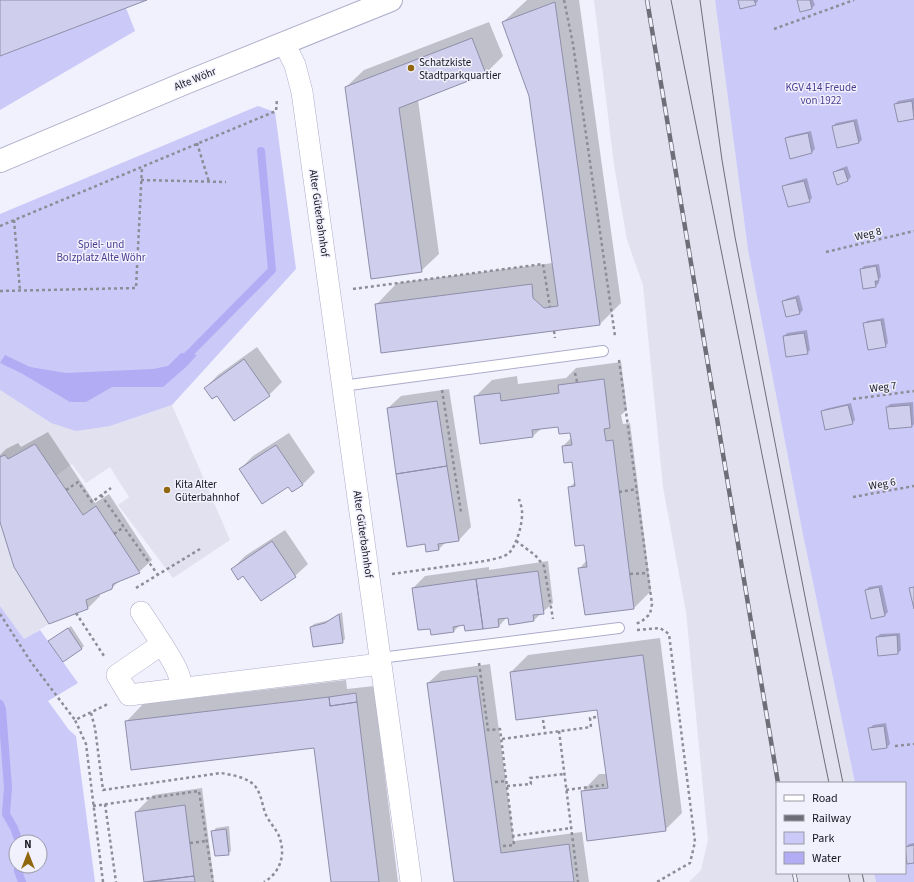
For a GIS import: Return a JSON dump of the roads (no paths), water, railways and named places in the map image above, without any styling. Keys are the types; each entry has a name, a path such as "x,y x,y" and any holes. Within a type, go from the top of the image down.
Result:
{"street":[{"name":"Alte Wöhr","path":"0,161 185,83 390,0"},
{"name":"Alter Güterbahnhof","path":"284,43 295,65 299,78 311,156 411,882"},
{"path":"141,612 177,667 182,688"},
{"path":"162,644 116,675 129,695 380,661"}],"lane":[{"path":"342,386 603,351"},
{"path":"380,661 477,646 619,628"}],"water":[{"path":"181,353 197,355 163,387 112,387 86,402 70,402 21,373 0,363 5,355 30,367 66,373 153,369 168,366"}],"waterway":[{"path":"181,362 272,270 261,151"},
{"path":"0,704 2,709 8,787 6,814 16,834"},
{"path":"19,874 22,882"}],"tram line":[{"path":"671,0 829,782"},
{"path":"700,0 722,160 735,237 843,782"},
{"path":"848,874 850,882"},
{"path":"862,874 864,882"}],"railway":[{"path":"647,0 778,782"},
{"path":"794,874 796,882"}],"place":[{"name":"Schatzkiste Stadtparkquartier","path":"411,68"},
{"name":"Kita Alter Güterbahnhof","path":"167,490"}],"park label":[{"name":"KGV 414 Freude von 1922","path":"821,93"},
{"name":"Spiel- und Bolzplatz Alte Wöhr","path":"101,250"}]}
